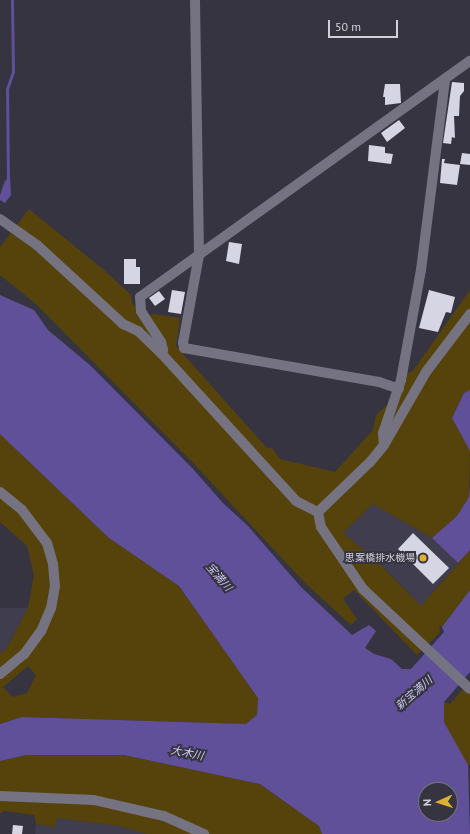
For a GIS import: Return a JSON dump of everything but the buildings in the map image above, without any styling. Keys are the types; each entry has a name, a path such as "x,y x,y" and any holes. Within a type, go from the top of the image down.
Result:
{"street":[{"path":"195,0 199,255 183,343 187,351 379,382 399,389"},
{"path":"161,353 161,342 141,311 140,297 470,61"},
{"path":"384,445 383,433 399,389 421,270 445,79"},
{"path":"0,219 37,245 123,324 138,331 161,353 296,501 318,512"},
{"path":"318,512 384,445 426,372 470,314"},
{"path":"0,492 22,510 47,543 53,564 55,586 51,608 41,631 24,654 0,674"},
{"path":"318,512 321,527 349,572 363,589 468,687"},
{"path":"0,796 94,800 164,816 204,834"}],"shaded area":[{"path":"29,209 104,270 131,295 132,303 144,317 153,314 180,318 176,346 266,447 273,449 280,459 335,472 373,430 376,415 400,394 406,374 412,372 470,290 470,390 464,393 452,418 470,451 469,497 457,516 432,538 373,504 343,533 376,560 421,606 470,550 470,590 442,627 439,625 440,632 417,655 354,590 343,599 357,619 351,625 305,583 196,466 36,304 0,275 0,247"},
{"path":"0,434 109,538 179,586 258,698 257,715 246,724 22,717 0,724 0,654 7,648 28,608 34,575 27,546 0,522","holes":["28,666 36,675 27,693 13,697 3,687"]},
{"path":"373,504 432,538 458,563 421,606 376,560 342,534"},
{"path":"0,608 28,608 7,648 0,654"},
{"path":"470,681 470,765 468,765 444,722 444,702 450,704"},
{"path":"26,755 124,755 260,784 319,826 322,834 146,834 119,826 57,818 55,827 36,824 34,815 4,811 0,814 0,761"},
{"path":"57,818 119,826 146,834 35,834 36,824 55,827"}],"water":[{"path":"10,176 11,195 5,203 0,200 0,195 5,181"},
{"path":"0,295 34,310 48,330 91,366 193,469 223,503 247,525 301,587 352,635 369,625 376,631 365,648 374,654 391,659 402,669 411,669 444,632 442,627 470,590 470,672 444,702 444,722 468,765 470,834 322,834 319,826 260,784 124,755 26,755 0,761 0,724 22,717 246,724 257,715 258,698 179,586 109,538 0,434"},
{"path":"470,390 470,451 452,418 464,393"},
{"path":"470,486 470,550 458,563 432,538 457,516 469,497"}],"waterway":[{"path":"8,181 7,89 13,72 12,0"}],"place":[{"name":"思案橋排水機場","path":"423,558"}],"water label":[{"name":"宝満川","path":"219,577"},
{"name":"新宝満川","path":"414,693"},
{"name":"大木川","path":"187,753"}]}
